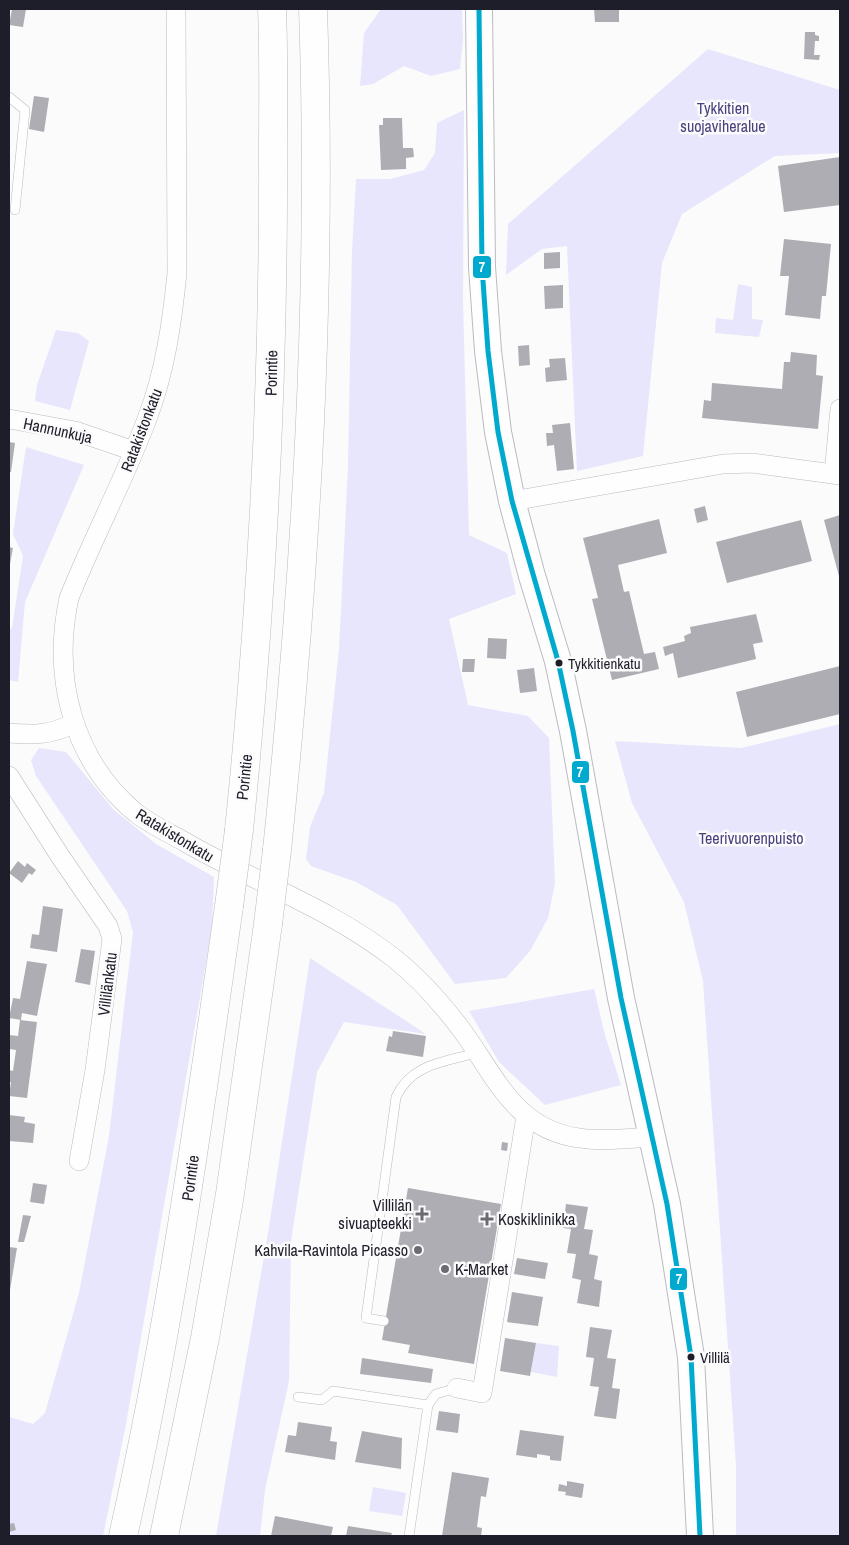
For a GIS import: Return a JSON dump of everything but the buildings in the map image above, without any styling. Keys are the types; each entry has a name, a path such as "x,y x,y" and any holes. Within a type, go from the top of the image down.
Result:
{"highway":[{"name":"Porintie","path":"123,1536 166,1330 188,1191 239,830 253,691 270,416 273,255 272,9"},
{"path":"164,1536 205,1338 230,1194 277,850 302,577 310,426 315,258 313,9"}],"main road":[{"path":"479,9 482,267 488,351 498,432 512,501 532,576 558,661 573,731 621,998 653,1137 682,1291 691,1357 700,1536"}],"street":[{"name":"Ratakistonkatu","path":"176,9 176,282 168,347 157,389 134,451 83,562 69,598 63,626 64,687 74,724 89,757 110,787 136,814 223,864 359,933 417,978 462,1030 506,1097 526,1116 550,1130 579,1138 653,1137"},
{"path":"512,501 723,464 752,463 837,474 840,409"},
{"name":"Hannunkuja","path":"9,419 75,431 134,451"},
{"path":"9,733 34,735 54,733 74,724"},
{"name":"Villilänkatu","path":"9,776 108,926 112,939 95,1070 79,1161"},
{"path":"457,1388 482,1393 526,1116"}],"lane":[{"path":"9,97 26,110 15,210"},
{"path":"384,1321 366,1318 396,1097 402,1083 419,1070 476,1053"},
{"path":"409,1536 428,1405 436,1394 457,1388"},
{"path":"298,1397 322,1400 333,1391 428,1405"}],"green space":[{"path":"381,9 462,9 463,39 460,69 431,76 404,66 373,84 360,86 364,33"},
{"name":"Tykkitien suojaviheralue","path":"708,49 840,90 840,153 775,156 682,214 662,263 643,456 577,471 567,246 542,249 506,275 508,224"},
{"path":"464,110 463,299 469,535 507,553 516,594 449,619 468,705 528,716 549,738 555,884 548,918 530,951 506,978 455,984 397,905 356,882 311,866 306,859 310,827 324,793 339,649 348,467 352,250 356,179 390,179 424,170 435,153 437,123"},
{"path":"738,284 752,287 752,319 763,320 759,337 715,333 716,318 733,320"},
{"path":"56,330 78,333 89,341 70,410 35,401 37,385"},
{"path":"26,447 84,465 25,602 18,682 9,680 9,630 12,628 23,556 13,534"},
{"name":"Teerivuorenpuisto","path":"840,724 840,1536 736,1536 736,1465 703,981 684,902 632,803 615,741 741,748"},
{"path":"39,748 66,752 113,809 156,844 214,877 212,928 126,1424 103,1536 9,1536 9,1417 33,1424 45,1413 79,1293 109,1136 133,932 127,911 36,776 31,760"},
{"path":"310,958 426,1034 344,1022 317,1072 291,1241 289,1381 265,1490 260,1536 216,1536 269,1227"},
{"path":"594,989 605,1035 621,1085 545,1105 499,1062 469,1011"},
{"path":"536,1343 559,1346 557,1377 531,1372"},
{"path":"373,1487 406,1493 402,1516 369,1511"}],"transit line":[{"name":"7","path":"479,9 482,267 488,351 498,432 512,501 558,661 573,731 621,998 667,1204 691,1357 700,1536"}],"place":[{"name":"Tykkitienkatu","path":"559,663"},
{"name":"Villilän sivuapteekki","path":"422,1214"},
{"name":"Koskiklinikka","path":"487,1219"},
{"name":"Kahvila-Ravintola Picasso","path":"418,1250"},
{"name":"K-Market","path":"445,1269"},
{"name":"Villilä","path":"691,1357"}]}
